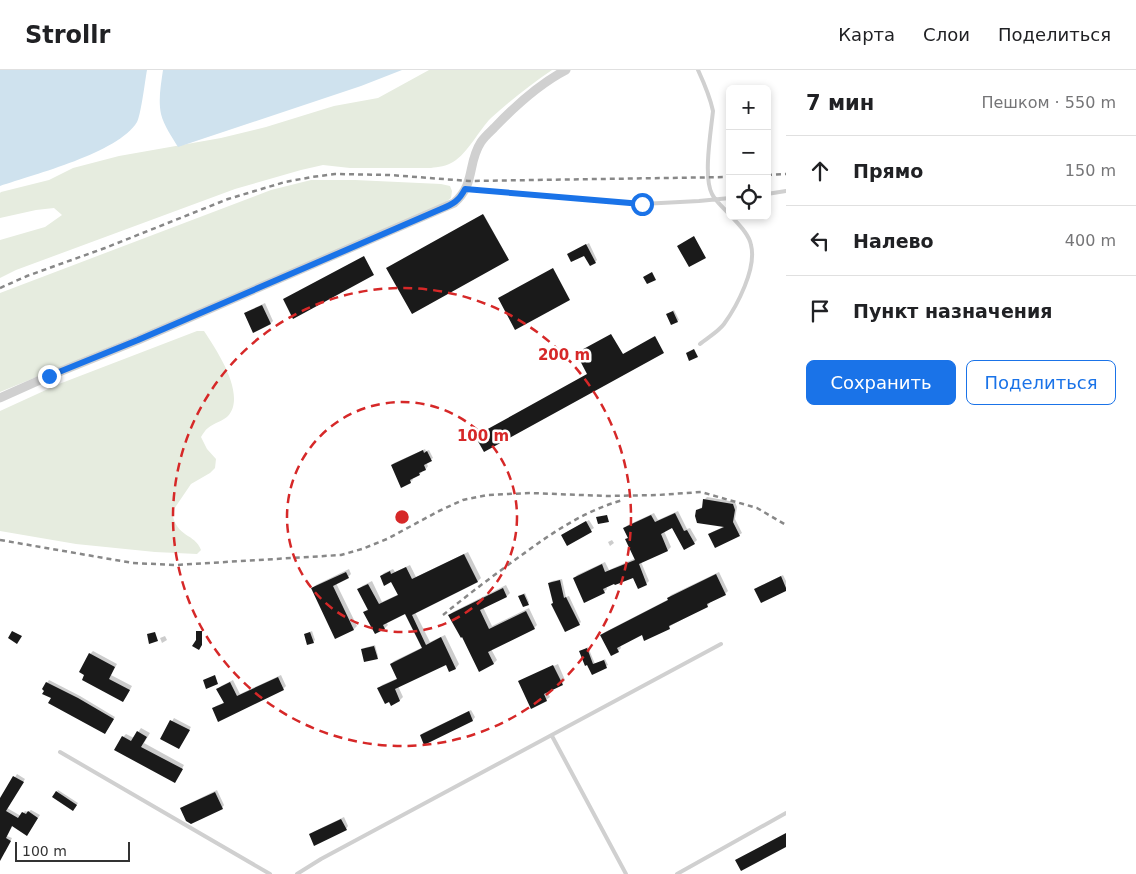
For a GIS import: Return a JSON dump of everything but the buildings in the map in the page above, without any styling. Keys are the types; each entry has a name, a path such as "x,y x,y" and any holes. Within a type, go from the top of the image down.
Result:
{"street":[{"path":"0,398 454,203 461,197 467,186 476,153 482,141 500,122 545,82 566,70"}],"lane":[{"path":"698,70 713,111 708,178 710,192 726,211"},
{"path":"465,189 642,204 726,199"},
{"path":"771,193 786,191"},
{"path":"700,344 723,326 748,278 753,260 751,244 735,220"},
{"path":"296,874 721,644"},
{"path":"552,736 626,874"},
{"path":"60,752 270,874"},
{"path":"677,874 786,813"}],"shaded area":[{"path":"429,70 552,70 491,118 464,153 448,164 431,168 350,168 323,165 301,170 235,189 16,270 0,278 0,240 45,227 62,215 54,208 0,218 1,192 49,180 73,168 119,156 221,138 266,127 334,106 378,98"},
{"path":"311,180 441,184 450,186 452,191 451,198 442,205 153,329 0,392 0,293 271,190"},
{"path":"197,331 204,331 222,360 228,372 234,396 233,407 228,416 207,429 201,437 207,449 216,459 215,468 191,484 172,512 177,527 195,541 201,550 197,554 155,552 76,544 0,531 0,411 59,384"}],"water":[{"path":"0,70 147,70 137,122 127,133 95,153 54,169 0,186"},
{"path":"163,70 402,70 361,86 178,147 166,127 160,109"}],"railway":[{"path":"0,288 228,199 285,182 312,177 335,174 390,175 469,181 726,177"},
{"path":"771,175 786,174"},
{"path":"0,540 133,563 176,565 341,555 387,539 463,500 487,495 530,493 608,496 701,492 757,508 786,525"},
{"path":"443,615 505,567 560,529 597,509 623,500"}],"route":[{"path":"49,376 138,340 441,209 454,203 461,197 465,189 642,204"}]}
